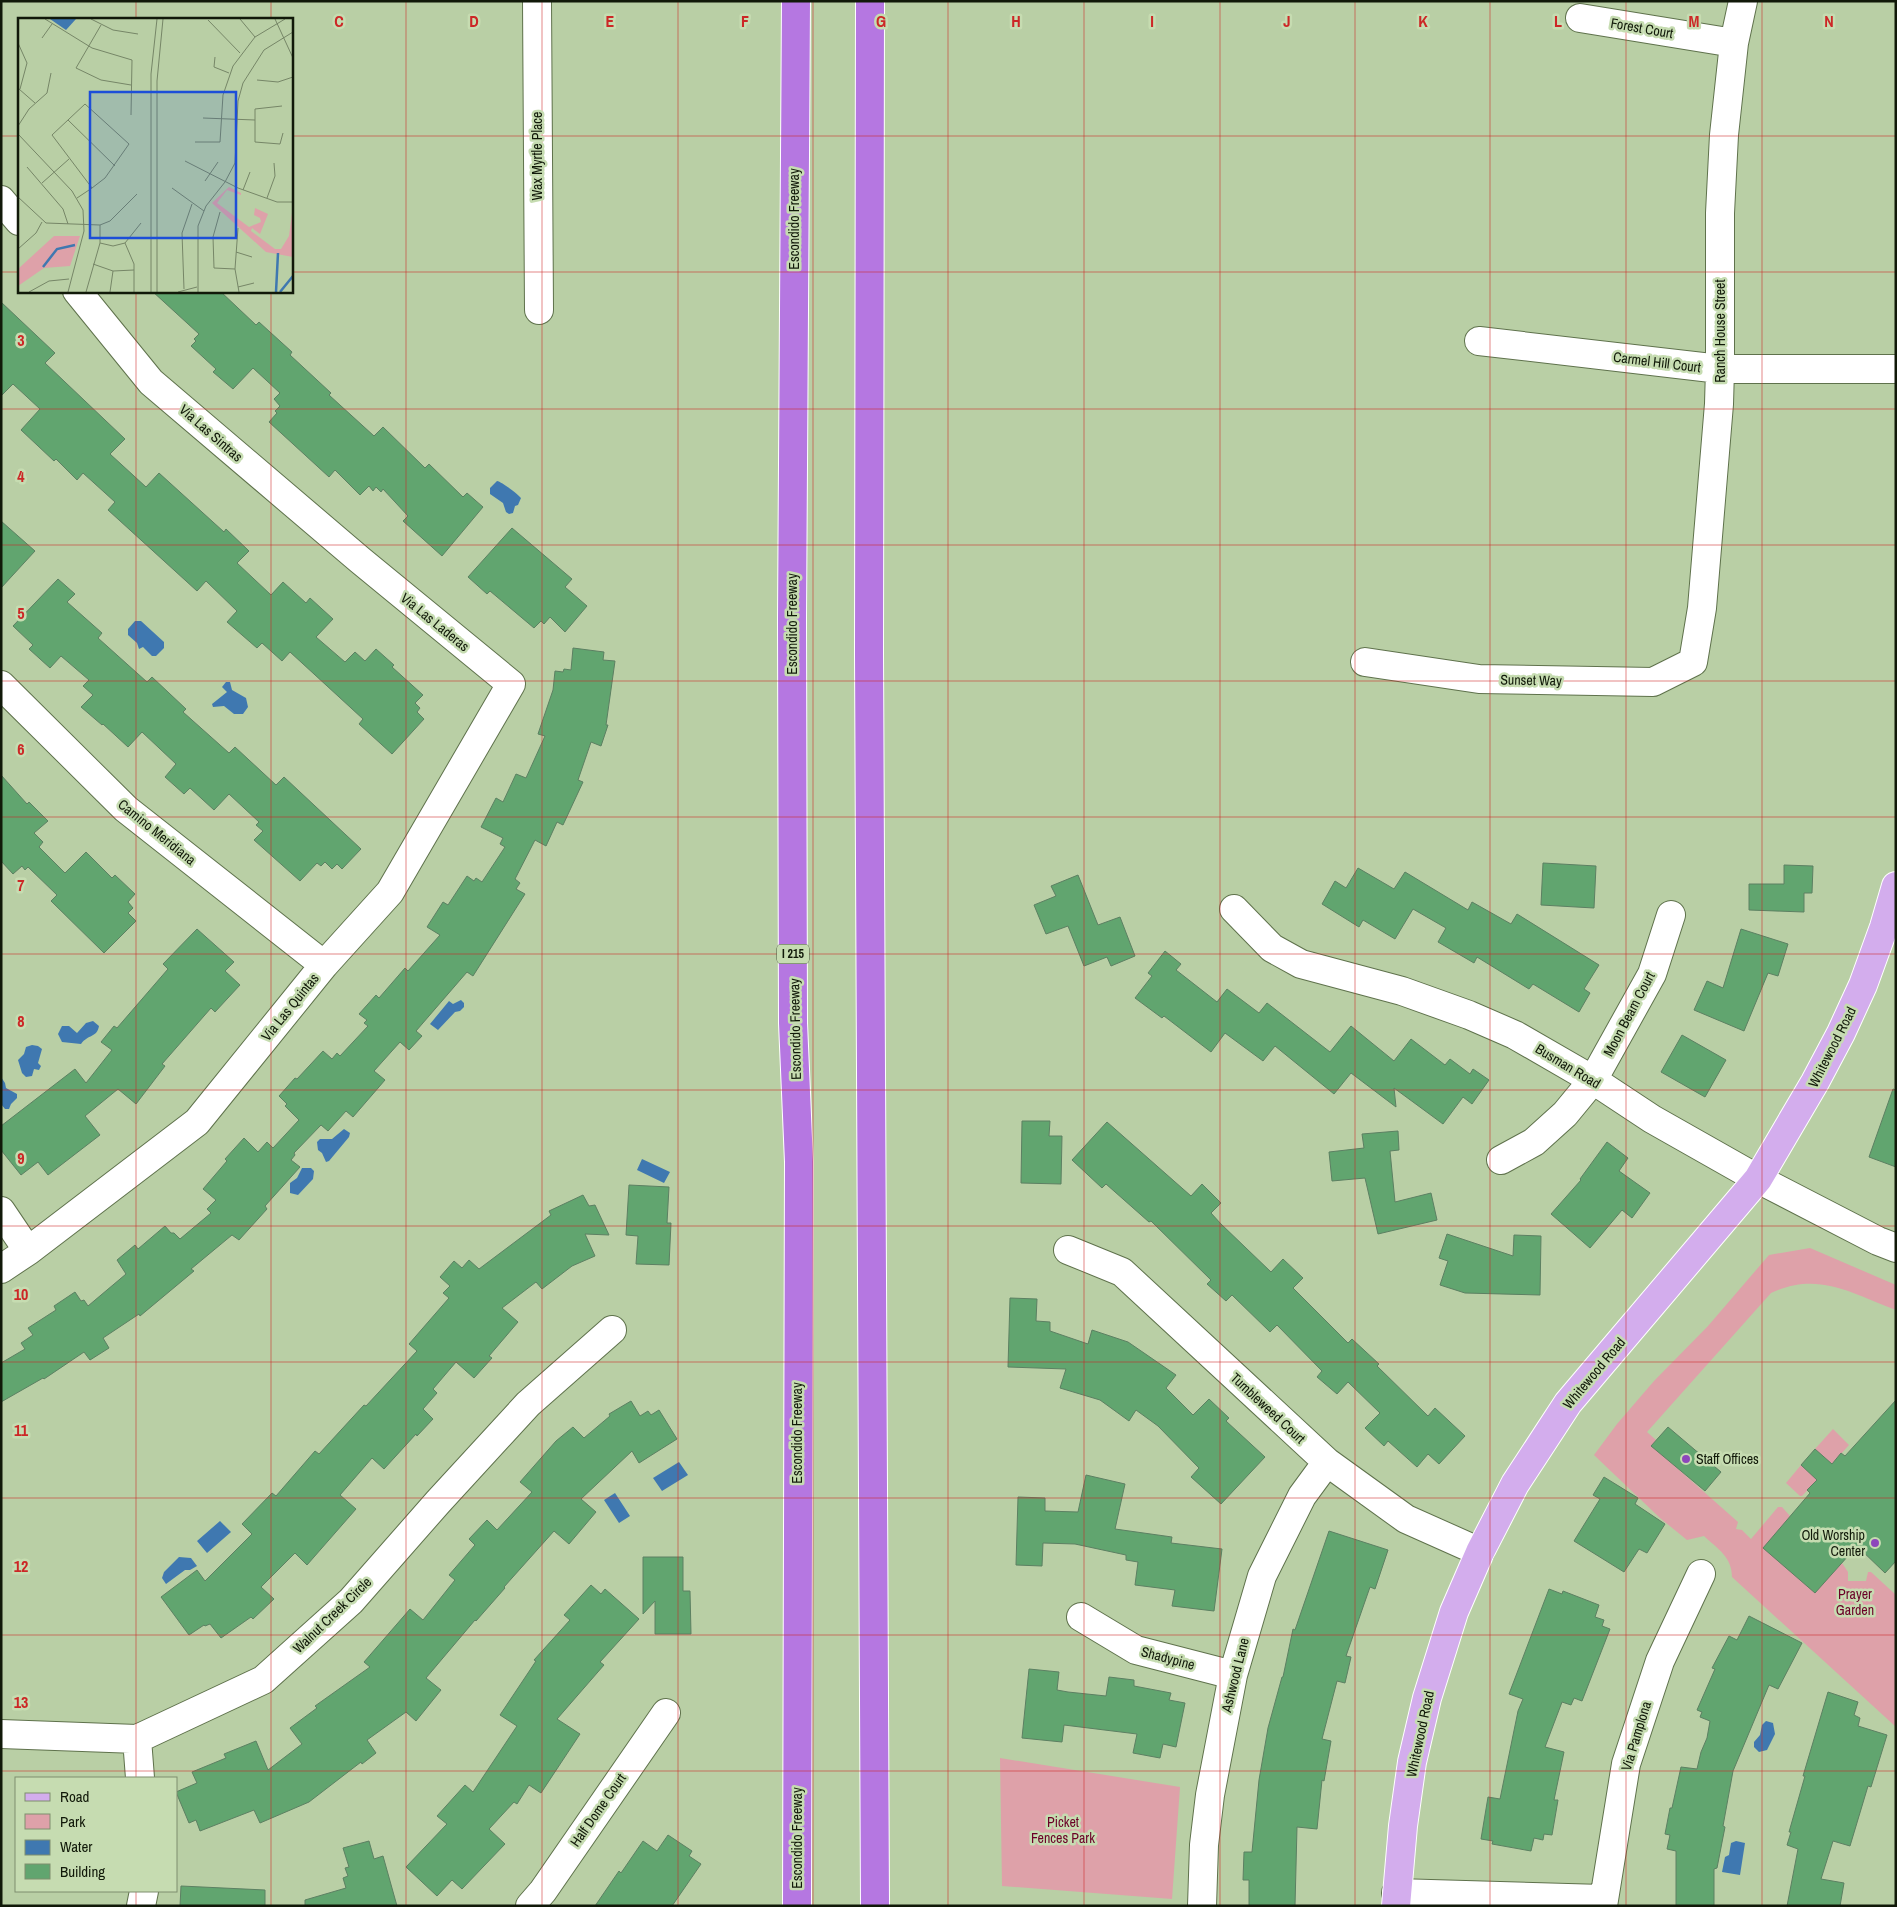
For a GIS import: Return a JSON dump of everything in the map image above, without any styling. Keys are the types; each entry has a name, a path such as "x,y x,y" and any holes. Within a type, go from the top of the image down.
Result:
{"highway":[{"name":"Escondido Freeway","path":"796,1 792,639 793,1023 799,1162 797,1906"},
{"path":"870,1 869,653 875,1906"}],"main road":[{"name":"Whitewood Road","path":"1396,1899 1403,1826 1412,1762 1427,1698 1454,1612 1480,1552 1515,1484 1568,1403 1758,1179 1815,1082 1841,1033 1863,985 1884,927 1896,886"}],"street":[{"name":"Wax Myrtle Place","path":"537,1 539,310"},
{"name":"Ranch House Street","path":"1693,662 1702,608 1720,369 1720,213 1724,135 1734,43 1743,1"},
{"name":"Forest Court","path":"1580,18 1734,43"},
{"path":"1,200 18,220"},
{"name":"Via Las Sintras","path":"78,292 151,382 360,560"},
{"name":"Carmel Hill Court","path":"1480,341 1720,369 1896,368"},
{"name":"Via Las Laderas","path":"360,560 511,684"},
{"name":"Sunset Way","path":"1365,662 1480,679 1653,682 1693,662"},
{"name":"Via Las Quintas","path":"1,1270 197,1122 324,965 390,892 511,684"},
{"name":"Camino Meridiana","path":"1,685 126,809 324,965"},
{"name":"Busman Road","path":"1234,909 1272,948 1301,964 1402,992 1469,1015 1515,1035 1593,1080 1652,1119 1758,1179 1878,1241 1896,1248"},
{"name":"Moon Beam Court","path":"1501,1160 1534,1142 1565,1114 1593,1080 1652,974 1671,915"},
{"path":"1,1211 28,1251"},
{"name":"Tumbleweed Court","path":"1068,1250 1122,1272 1327,1462 1406,1519 1480,1552"},
{"name":"Walnut Creek Circle","path":"1,1734 136,1739 263,1680 351,1601 528,1404 612,1330"},
{"name":"Ashwood Lane","path":"1202,1906 1204,1845 1210,1794 1233,1675 1262,1576 1302,1496 1327,1462"},
{"name":"Via Pamplona","path":"1603,1902 1626,1764 1660,1661 1701,1574"},
{"name":"Shadypine","path":"1081,1617 1136,1650 1233,1675"},
{"name":"Half Dome Court","path":"530,1906 543,1892 666,1713"},
{"path":"136,1739 140,1777"},
{"path":"141,1906 144,1892"},
{"path":"1396,1899 1603,1902"}],"green space":[{"name":"Prayer Garden","path":"1810,1248 1896,1285 1896,1310 1849,1291 1819,1284 1788,1287 1771,1293 1647,1432 1656,1440 1652,1446 1738,1522 1736,1529 1742,1530 1751,1539 1778,1507 1782,1507 1790,1516 1815,1592 1842,1563 1848,1572 1848,1581 1866,1581 1868,1572 1871,1572 1896,1595 1896,1727 1732,1577 1730,1564 1714,1545 1704,1536 1687,1540 1660,1518 1594,1455 1617,1424 1654,1381 1708,1326 1769,1255"},
{"path":"1833,1429 1849,1445 1832,1464 1815,1449"},
{"path":"1801,1465 1817,1480 1800,1496 1786,1483"},
{"name":"Picket Fences Park","path":"1000,1758 1180,1787 1172,1899 1002,1886"}],"water":[{"path":"497,481 510,488 521,498 518,505 515,506 513,513 509,514 506,512 503,503 490,494 490,488"},
{"path":"135,621 141,621 164,642 164,648 156,656 152,656 143,647 139,649 137,643 128,635 128,629"},
{"path":"226,682 230,682 232,690 246,698 248,707 243,714 234,714 224,706 213,707 212,704 227,692 222,687"},
{"path":"461,1000 464,1003 464,1007 460,1011 455,1012 438,1030 430,1024 449,1001 453,1004"},
{"path":"93,1021 99,1026 98,1030 81,1044 62,1042 58,1034 62,1026 69,1026 77,1033 86,1023"},
{"path":"32,1045 42,1049 38,1063 41,1066 39,1070 34,1069 32,1076 26,1077 22,1073 18,1060 24,1054 26,1047"},
{"path":"1,1077 6,1088 17,1094 17,1098 9,1109 5,1109 1,1104"},
{"path":"344,1129 350,1133 349,1137 329,1161 326,1162 322,1153 318,1150 317,1142 320,1139 332,1139"},
{"path":"642,1159 670,1172 664,1183 637,1170"},
{"path":"302,1168 311,1168 314,1171 313,1179 298,1195 290,1193 290,1183 297,1178"},
{"path":"679,1462 688,1475 662,1491 653,1478"},
{"path":"615,1493 630,1516 619,1523 604,1500"},
{"path":"220,1521 231,1532 207,1553 197,1541"},
{"path":"179,1557 191,1558 197,1566 190,1570 185,1570 166,1584 162,1578 164,1572"},
{"path":"1766,1721 1773,1723 1775,1734 1767,1750 1759,1752 1754,1747 1754,1742 1760,1735 1762,1725"},
{"path":"1736,1841 1745,1843 1740,1875 1722,1872 1725,1857 1729,1855 1731,1843"}],"building":[{"path":"153,292 221,292 256,325 259,322 292,352 290,355 331,393 329,395 374,436 383,427 425,468 429,464 463,497 467,493 483,507 442,556 403,521 408,516 383,489 381,492 376,487 373,491 369,486 360,495 335,470 329,477 269,422 280,406 274,399 280,393 253,368 233,389 213,372 216,369 191,346 199,334"},
{"path":"1,302 55,353 45,363 125,439 110,454 146,487 159,473 224,532 226,529 249,551 237,563 271,595 283,582 306,603 310,598 333,619 316,637 345,662 355,652 365,661 376,649 394,665 392,667 423,695 415,703 420,708 417,712 424,719 392,754 359,724 363,719 290,652 282,661 262,643 257,648 227,622 237,611 206,581 197,591 108,510 115,502 83,473 77,480 56,459 54,461 21,430 40,409 13,384 1,396"},
{"path":"1,521 35,551 1,588"},
{"path":"512,528 572,579 565,587 587,606 565,632 550,617 544,624 541,621 534,628 490,591 487,594 468,577"},
{"path":"58,579 75,594 67,602 102,633 98,638 147,682 152,677 186,709 183,712 229,753 235,747 276,785 284,777 361,849 342,869 337,864 332,869 325,862 321,866 317,863 300,881 254,840 263,831 256,825 259,822 229,794 214,810 190,788 184,794 165,777 176,764 142,732 128,747 81,707 93,695 83,686 89,680 61,656 50,668 29,649 33,645 13,626"},
{"path":"573,648 604,652 603,660 615,661 606,725 608,725 601,746 591,742 578,780 583,782 563,825 557,822 546,846 535,840 515,879 520,883 516,889 525,894 473,976 467,972 416,1031 422,1036 409,1050 400,1042 374,1071 385,1080 353,1117 346,1111 328,1131 321,1125 294,1153 295,1155 291,1160 300,1167 265,1206 267,1209 239,1240 232,1235 191,1269 194,1271 140,1316 139,1314 103,1338 109,1348 90,1360 84,1352 44,1379 1,1402 1,1363 25,1349 21,1343 33,1335 28,1328 56,1310 54,1306 75,1292 81,1301 84,1300 88,1306 126,1274 117,1260 135,1245 138,1249 165,1226 180,1239 211,1213 207,1209 216,1200 203,1189 227,1161 225,1159 244,1138 258,1152 267,1142 273,1148 299,1120 285,1106 287,1104 279,1096 323,1051 332,1059 337,1053 340,1056 368,1026 364,1023 367,1020 359,1014 376,995 379,998 405,968 408,971 440,935 427,927 443,902 448,905 467,876 474,881 476,878 482,882 505,847 500,844 503,838 481,827 496,798 503,802 516,774 526,778 545,736 538,734 553,690 555,671 571,670"},
{"path":"1,775 27,804 29,802 48,821 34,833 43,842 39,847 65,873 86,852 112,878 115,875 135,894 128,902 133,908 128,913 136,921 104,953 51,901 57,895 28,867 25,870 22,866 13,874 1,861"},
{"path":"1543,863 1596,866 1594,908 1541,905"},
{"path":"1784,865 1813,866 1812,893 1804,893 1804,912 1749,910 1749,884 1784,884"},
{"path":"1358,868 1394,889 1405,872 1468,910 1472,902 1511,924 1517,914 1599,965 1584,989 1590,993 1579,1012 1533,984 1529,989 1477,957 1474,963 1438,942 1446,928 1413,909 1395,939 1363,920 1359,927 1322,904 1335,881 1346,888"},
{"path":"1078,875 1098,925 1120,917 1135,956 1111,966 1107,957 1084,966 1068,926 1046,934 1034,905 1056,896 1051,886"},
{"path":"197,929 234,962 225,971 240,985 215,1012 211,1008 162,1064 165,1066 136,1104 118,1089 85,1116 100,1135 48,1175 38,1162 21,1175 1,1150 1,1126 75,1069 86,1083 112,1050 101,1042 114,1026 117,1028 168,969 163,964"},
{"path":"1741,929 1788,944 1778,976 1768,973 1744,1031 1694,1010 1707,981 1723,988"},
{"path":"1165,951 1181,964 1176,970 1217,1002 1227,989 1259,1013 1267,1003 1330,1052 1351,1026 1394,1061 1411,1039 1445,1065 1450,1059 1470,1074 1473,1069 1489,1080 1472,1104 1463,1097 1443,1124 1394,1088 1396,1107 1351,1073 1334,1094 1275,1046 1263,1061 1225,1033 1211,1052 1164,1016 1162,1018 1135,998 1152,976 1148,973"},
{"path":"1682,1035 1726,1060 1705,1097 1661,1072"},
{"path":"1893,1089 1896,1090 1896,1167 1869,1157"},
{"path":"1022,1121 1050,1121 1049,1136 1062,1136 1061,1184 1021,1183"},
{"path":"1107,1122 1191,1196 1202,1184 1221,1203 1211,1213 1271,1272 1283,1259 1303,1278 1293,1288 1348,1343 1352,1339 1379,1364 1377,1366 1428,1416 1435,1408 1465,1436 1439,1464 1428,1454 1417,1467 1388,1441 1384,1446 1365,1428 1380,1413 1348,1382 1337,1394 1317,1377 1322,1371 1277,1325 1270,1332 1232,1295 1226,1301 1207,1284 1211,1280 1151,1221 1149,1222 1106,1184 1102,1188 1072,1160"},
{"path":"1398,1131 1399,1150 1390,1151 1395,1202 1431,1193 1437,1220 1378,1234 1365,1178 1332,1181 1329,1152 1364,1148 1362,1134"},
{"path":"1607,1142 1628,1158 1619,1171 1650,1193 1632,1218 1622,1210 1590,1248 1551,1214 1581,1180"},
{"path":"629,1185 669,1187 667,1223 671,1223 669,1265 636,1264 638,1236 626,1235"},
{"path":"583,1195 589,1206 595,1205 609,1235 585,1234 595,1256 572,1266 542,1289 536,1282 502,1308 518,1322 489,1356 492,1358 474,1378 456,1362 433,1389 437,1393 423,1409 433,1419 417,1436 416,1434 384,1469 372,1458 340,1495 356,1509 307,1565 295,1553 261,1587 274,1599 253,1619 251,1617 221,1638 210,1624 204,1625 189,1635 161,1597 197,1570 205,1581 252,1534 242,1524 272,1493 276,1496 315,1451 319,1454 417,1351 409,1344 449,1298 443,1293 450,1286 440,1277 454,1261 462,1268 469,1260 479,1269 551,1215 549,1211"},
{"path":"1447,1234 1513,1256 1514,1235 1541,1236 1540,1295 1465,1293 1440,1285 1448,1261 1439,1258"},
{"path":"1010,1298 1037,1299 1036,1321 1050,1322 1050,1331 1088,1344 1092,1330 1128,1342 1176,1375 1166,1388 1193,1415 1209,1399 1229,1418 1226,1421 1265,1457 1221,1504 1191,1477 1199,1468 1158,1426 1136,1410 1129,1421 1100,1400 1060,1388 1066,1369 1008,1367"},
{"path":"1896,1400 1896,1561 1885,1573 1857,1546 1815,1593 1763,1548 1810,1493 1807,1490 1817,1480 1801,1465 1815,1449 1832,1464 1841,1453 1845,1456"},
{"path":"631,1401 640,1416 648,1411 651,1415 659,1410 677,1439 639,1463 632,1451 581,1499 596,1512 569,1544 554,1531 475,1620 426,1678 441,1690 416,1721 406,1712 367,1740 376,1753 362,1764 361,1762 309,1802 260,1823 254,1810 200,1831 196,1820 189,1823 178,1797 178,1791 197,1783 192,1772 226,1758 224,1754 256,1741 268,1770 302,1744 290,1728 317,1708 315,1706 370,1667 364,1662 410,1609 423,1620 455,1580 449,1575 475,1545 469,1539 487,1520 497,1530 532,1492 520,1482 556,1441 573,1427 584,1438 610,1416 609,1414"},
{"name":"Staff Offices","path":"1668,1427 1721,1472 1705,1491 1651,1446"},
{"path":"1086,1475 1125,1484 1115,1529 1172,1537 1171,1543 1222,1549 1214,1611 1172,1606 1175,1590 1135,1585 1138,1562 1126,1560 1126,1555 1075,1544 1043,1543 1042,1566 1016,1565 1018,1497 1045,1498 1045,1511 1078,1512"},
{"path":"1604,1477 1638,1498 1635,1504 1665,1524 1647,1553 1639,1549 1624,1572 1574,1541 1600,1499 1593,1495"},
{"path":"1329,1531 1388,1550 1375,1589 1370,1587 1346,1656 1351,1657 1345,1683 1337,1681 1322,1739 1331,1741 1324,1781 1322,1780 1317,1829 1297,1827 1295,1906 1249,1906 1249,1880 1243,1880 1244,1852 1252,1852 1259,1780 1268,1728 1283,1677 1293,1629 1295,1630"},
{"path":"643,1557 683,1557 683,1591 690,1591 691,1634 655,1634 655,1601 643,1614"},
{"path":"591,1585 601,1594 605,1589 639,1619 600,1662 604,1665 557,1719 580,1734 541,1793 529,1785 517,1804 514,1802 489,1829 505,1844 462,1889 452,1880 437,1896 406,1867 447,1824 437,1816 465,1785 473,1792 517,1726 500,1715 536,1661 534,1660 570,1620 564,1615"},
{"path":"1549,1589 1562,1594 1563,1591 1599,1605 1595,1617 1604,1620 1602,1626 1610,1629 1582,1701 1574,1698 1571,1705 1562,1702 1545,1747 1564,1752 1554,1800 1558,1800 1552,1835 1544,1834 1543,1840 1534,1838 1531,1851 1492,1844 1493,1841 1481,1839 1488,1797 1500,1799 1518,1711 1523,1699 1509,1694"},
{"path":"1749,1616 1802,1643 1778,1689 1769,1685 1733,1771 1723,1826 1725,1827 1717,1868 1714,1869 1714,1906 1676,1906 1676,1851 1667,1849 1670,1835 1665,1834 1670,1808 1672,1808 1681,1767 1697,1769 1707,1738 1710,1721 1700,1717 1702,1712 1697,1710 1715,1669 1712,1668 1729,1636 1737,1640"},
{"path":"1029,1669 1059,1672 1057,1690 1068,1692 1106,1696 1109,1677 1134,1680 1134,1686 1171,1693 1169,1700 1185,1703 1176,1747 1163,1744 1160,1758 1133,1753 1137,1734 1064,1725 1062,1742 1022,1738"},
{"path":"1828,1692 1858,1702 1854,1715 1860,1718 1858,1726 1887,1735 1871,1787 1868,1786 1850,1846 1833,1841 1821,1879 1844,1883 1840,1906 1787,1906 1798,1849 1787,1845 1791,1832 1789,1832 1805,1776 1803,1776"},
{"path":"668,1835 692,1851 689,1856 701,1864 672,1906 595,1906 643,1841 657,1851"},
{"path":"369,1841 374,1859 383,1856 397,1906 305,1906 305,1900 346,1888 343,1878 348,1876 345,1868 349,1867 343,1848"},
{"path":"181,1886 265,1890 265,1906 180,1906"}],"place":[{"name":"Staff Offices","path":"1686,1459"},
{"name":"Old Worship Center","path":"1875,1543"}]}
